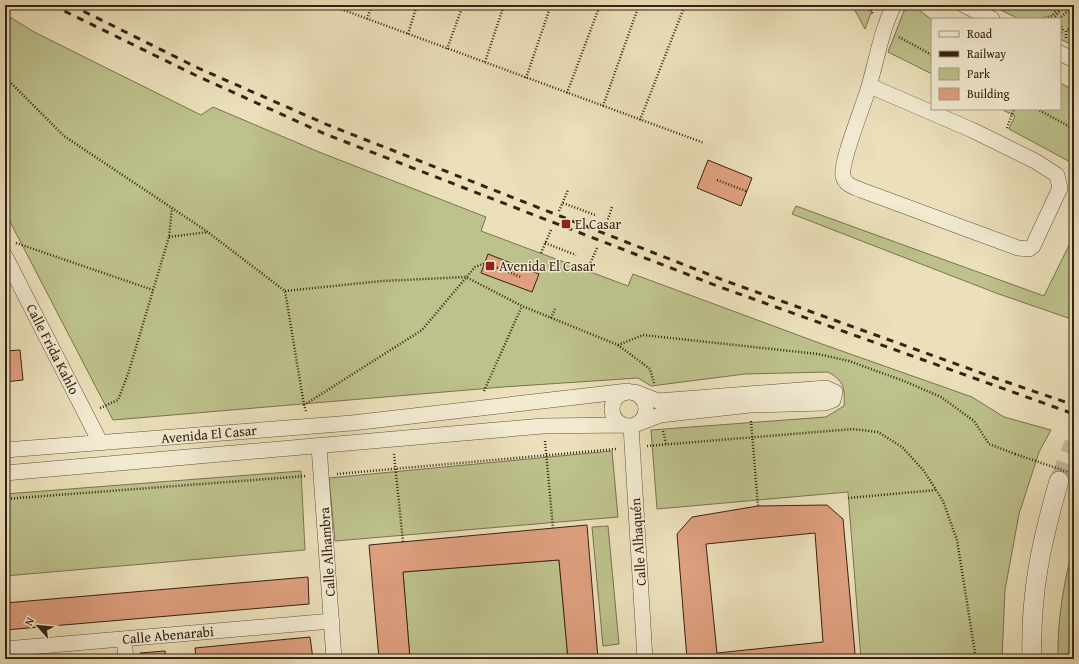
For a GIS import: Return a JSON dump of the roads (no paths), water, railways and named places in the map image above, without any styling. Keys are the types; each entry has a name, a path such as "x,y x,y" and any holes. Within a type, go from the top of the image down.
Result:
{"street":[{"path":"870,86 972,130 1035,160 1057,175 1060,188 1033,246 1029,249 1018,248 848,185 843,179 844,164 870,86 885,24 894,5"},
{"path":"964,5 990,18"},
{"path":"1063,48 1074,60"},
{"name":"Calle Frida Kahlo","path":"5,256 100,442"},
{"name":"Avenida El Casar","path":"5,450 308,426 632,392 659,408 825,403 833,400 835,392 826,388 659,408 631,425 543,426 5,473"},
{"path":"632,392 645,401 647,407 644,417 631,425 618,422 612,410 616,397 632,392"},
{"name":"Calle Alhaquén","path":"631,425 631,447 645,659"},
{"name":"Calle Alhambra","path":"319,446 334,659"},
{"path":"1032,659 1033,600 1037,570 1046,527 1067,478"},
{"name":"Calle Abenarabi","path":"5,649 332,621"},
{"path":"124,639 126,659"}],"tunnel":[{"path":"1059,481 1074,443"}],"railway":[{"path":"52,5 195,75 325,134 720,287 1074,414"},
{"path":"71,5 198,68 328,125 723,280 1074,405"}],"place":[{"name":"El Casar","path":"566,224"},
{"name":"Avenida El Casar","path":"490,266"}]}
